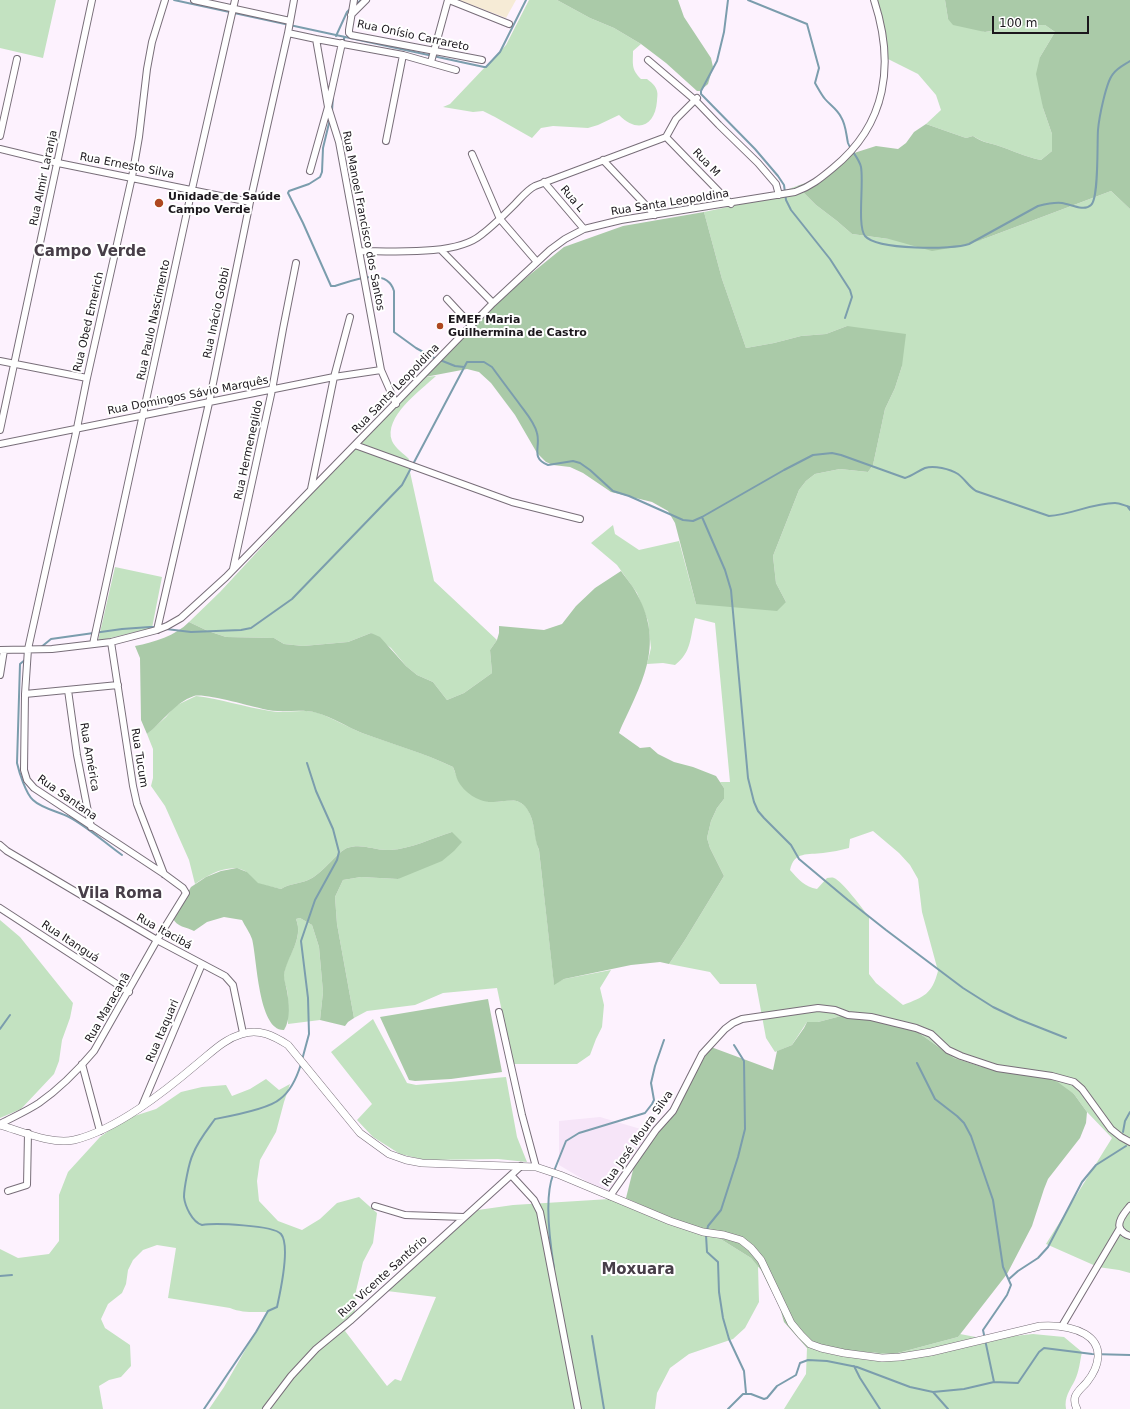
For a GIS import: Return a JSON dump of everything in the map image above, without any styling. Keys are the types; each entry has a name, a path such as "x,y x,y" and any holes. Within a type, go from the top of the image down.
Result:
{"street":[{"name":"Rua Almir Laranja","path":"0,430 92,0"},
{"name":"Rua Obed Emerich","path":"28,648 132,177 139,137 149,56 165,0"},
{"path":"194,0 290,21"},
{"name":"Rua Paulo Nascimento","path":"93,644 192,189 235,0"},
{"name":"Rua Inácio Gobbi","path":"157,630 208,402 294,0"},
{"path":"352,14 366,0"},
{"path":"431,62 448,0 509,24"},
{"name":"Rua Santa Leopoldina","path":"2,650 28,648 52,649 111,642 157,630 181,618 233,570 493,303 550,250 565,239 584,229 621,220 779,196 802,190 818,180 848,156 858,143 867,130 881,96 886,52 874,0"},
{"name":"Rua Onísio Carrareto","path":"354,1 349,30 351,35 434,53 482,60"},
{"path":"288,33 403,54 456,70"},
{"name":"Rua Manoel Francisco dos Santos","path":"316,39 328,109 338,142 381,370 396,404"},
{"path":"310,171 328,109 342,43"},
{"path":"386,141 403,54"},
{"path":"0,136 17,59"},
{"path":"648,60 696,99 719,125 758,163 776,184 779,196"},
{"path":"359,251 441,250 474,241 500,219 531,188 666,137 676,119 696,99"},
{"name":"Rua M","path":"666,137 731,204"},
{"name":"Rua Ernesto Silva","path":"0,149 58,163 250,202"},
{"path":"472,154 500,219 537,262"},
{"path":"603,160 655,215"},
{"name":"Rua L","path":"544,182 584,229"},
{"path":"441,250 493,303"},
{"name":"Rua Hermenegildo","path":"233,570 272,390 296,263"},
{"path":"447,299 472,326"},
{"path":"311,490 334,377 350,317"},
{"path":"0,361 87,378"},
{"name":"Rua Domingos Sávio Marquês","path":"0,444 334,377 381,370"},
{"path":"355,445 512,502 580,519"},
{"name":"Rua Tucum","path":"111,642 132,786 137,804 164,874"},
{"name":"Rua Santana","path":"28,648 25,694 24,770 27,780 34,788 164,874 186,891"},
{"path":"0,675 2,650"},
{"path":"25,694 118,685"},
{"name":"Rua América","path":"68,690 77,755 91,827"},
{"name":"Rua Itacibá","path":"0,845 7,851 157,940 226,976 233,985 243,1033"},
{"name":"Rua Maracanã","path":"0,1124 38,1103 50,1094 94,1051 129,992 157,940 186,895 186,891"},
{"name":"Rua Itanguá","path":"0,908 129,992"},
{"name":"Rua Itaquari","path":"142,1106 202,964"},
{"name":"Rua José Moura Silva","path":"610,1196 656,1130 673,1111 702,1054 725,1029 742,1019 808,1009 828,1008 848,1015 866,1016 916,1028 931,1034 948,1050 961,1056 998,1068 1052,1076 1074,1082 1082,1089 1111,1129 1130,1142"},
{"path":"499,1012 522,1115 536,1167"},
{"path":"0,1124 50,1139 63,1141 73,1140 100,1131 142,1106 197,1064 215,1048 229,1039 243,1033 264,1033 277,1038 288,1045 355,1128 389,1154 406,1160 422,1163 536,1167 670,1221 703,1232 741,1240 751,1248 761,1260 769,1274 791,1323 810,1344 844,1353 875,1357 900,1357 931,1352 1040,1326 1062,1326 1088,1336 1093,1341 1098,1351 1099,1360 1096,1368 1075,1397 1077,1409"},
{"path":"82,1064 100,1131"},
{"path":"8,1191 26,1185 28,1133"},
{"name":"Rua Vicente Santório","path":"266,1409 291,1376 316,1349 350,1321 521,1166"},
{"path":"511,1175 534,1200 540,1212 578,1409"},
{"path":"374,1206 405,1215 464,1217"},
{"path":"1062,1326 1120,1228 1121,1219 1130,1206"},
{"path":"1120,1228 1130,1236"}],"shaded area":[{"path":"459,0 516,0 506,18"},
{"path":"600,1117 644,1130 649,1123 653,1128 608,1194 559,1165 559,1121"}],"green space":[{"path":"0,0 56,0 43,58 0,48"},
{"path":"529,0 557,0 590,18 614,28 641,44 633,51 634,69 641,79 647,79 653,84 657,93 656,110 649,121 639,126 626,121 619,115 588,128 553,126 541,128 532,138 483,111 473,112 443,107 450,104 506,45"},
{"path":"557,0 678,0 684,17 711,58 713,67 708,84 700,91 697,91 666,63 641,44 614,28 590,18"},
{"path":"876,0 945,0 948,19 985,32 1019,26 1045,25 1055,32 1040,57 1043,108 1052,134 1052,151 1041,160 984,142 973,136 966,138 926,124 941,110 936,95 918,74 888,59 884,30"},
{"path":"945,0 1130,0 1130,209 1111,191 981,240 956,247 932,251 889,239 852,234 816,205 797,186 825,176 854,153 876,146 898,149 906,143 914,132 926,124 966,138 973,136 984,142 1041,160 1052,151 1052,134 1043,108 1036,74 1040,57 1055,32 1045,25 1019,26 985,32 953,25 948,19"},
{"path":"797,186 816,205 852,234 889,239 981,240 1111,191 1130,209 1130,1273 1098,1267 1046,1244 1112,1138 1087,1112 1074,1094 1020,1068 982,1067 954,1058 912,1028 841,1016 818,1022 807,1022 792,1045 775,1052 766,1038 756,984 720,984 710,972 669,964 724,876 710,848 707,838 711,821 717,808 724,799 724,788 720,782 730,782 715,623 695,618 690,644 685,655 675,665 663,663 647,664 651,648 648,621 637,593 617,565 591,543 613,525 615,534 639,550 679,541 696,604 786,602 776,583 773,556 799,490 806,481 815,474 840,469 868,472 873,465 885,409 895,388 902,366 847,326 826,334 801,336 746,348 722,279 704,212 739,204","holes":["873,831 899,853 910,865 918,879 922,912 938,971 933,985 926,994 903,1005 876,983 869,974 869,917 842,884 834,878 827,878 817,889 813,888 805,884 790,870 795,860 802,855 826,853 849,848 850,839"]},
{"path":"704,212 722,279 746,348 801,336 826,334 847,326 906,334 902,366 895,388 885,409 873,465 868,472 840,469 815,474 806,481 799,490 773,556 776,583 786,602 777,611 696,604 675,523 668,511 652,502 611,492 583,473 570,467 553,465 546,462 537,453 515,415 491,383 479,372 467,369 425,377 496,302 564,247 623,226"},
{"path":"436,376 413,396 398,414 393,423 391,432 392,441 393,444 409,459 408,463 434,581 497,640 490,650 492,673 464,693 447,700 433,682 417,675 406,666 391,648 371,633 348,642 303,646 284,644 274,638 226,637 208,631 189,622 220,592 322,482 425,377"},
{"path":"115,567 162,577 152,628 98,641"},
{"path":"621,571 635,591 645,613 649,631 650,649 642,682 619,733 640,748 650,747 658,754 674,762 693,767 716,776 724,788 724,799 717,808 711,821 707,838 710,848 724,876 669,964 660,962 631,965 564,979 554,985 539,850 530,814 519,802 486,802 472,796 464,789 457,779 453,767 419,753 362,733 323,715 304,711 270,710 207,696 194,696 187,699 147,734 141,720 140,658 135,646 150,643 171,635 189,622 208,631 226,637 274,638 284,644 303,646 348,642 371,633 380,637 406,666 417,675 433,682 447,700 464,693 492,673 490,650 497,640 499,626 544,630 562,624 576,606 595,588"},
{"path":"196,696 276,712 306,711 318,713 362,733 420,753 453,767 462,786 480,798 490,802 514,800 526,807 532,818 539,850 554,984 564,979 611,970 600,988 604,1005 602,1027 590,1055 577,1064 513,1064 497,988 443,993 415,1005 367,1011 354,1018 337,924 335,897 343,880 361,877 398,879 452,832 398,849 384,850 358,846 347,848 312,878 281,889 259,884 245,871 232,868 212,874 195,884 189,860 165,806 151,786 153,778 153,749 147,734 166,717 175,706"},
{"path":"452,832 462,842 442,861 398,879 361,877 343,880 335,897 337,924 354,1018 345,1026 320,1020 323,992 319,947 312,925 300,918 296,919 298,926 297,940 284,975 289,1011 288,1021 284,1030 275,1027 269,1019 264,1006 257,976 252,939 242,920 224,917 207,922 194,931 179,925 173,918 191,887 206,877 221,871 237,868 247,872 258,883 281,889 312,878 347,848 358,846 384,850 398,849"},
{"path":"300,918 312,925 319,947 323,992 320,1020 288,1024 288,998 284,980 285,971 298,935 296,919"},
{"path":"0,920 20,937 73,1003 70,1018 62,1040 59,1061 54,1074 21,1109 0,1118"},
{"path":"488,999 502,1072 451,1079 409,1080 380,1017"},
{"path":"841,1016 862,1017 912,1028 954,1058 982,1067 1020,1068 1044,1075 1059,1083 1074,1094 1087,1112 1086,1123 1080,1138 1048,1179 1032,1226 1007,1274 958,1337 894,1354 807,1348 784,1322 780,1308 761,1270 751,1258 719,1238 626,1198 635,1162 675,1111 695,1072 711,1047 773,1070 777,1051 792,1045 807,1022 818,1022"},
{"path":"373,1019 407,1083 416,1085 506,1077 517,1137 527,1162 498,1159 425,1160 400,1154 373,1137 357,1120 372,1104 331,1052"},
{"path":"266,1079 279,1090 290,1084 276,1132 260,1160 257,1181 259,1201 278,1221 302,1230 320,1219 337,1203 359,1197 377,1213 373,1243 363,1262 356,1291 354,1322 345,1331 387,1386 395,1379 401,1381 436,1297 387,1291 478,1210 513,1205 626,1198 719,1238 751,1258 758,1266 759,1302 745,1328 733,1339 689,1354 670,1368 657,1393 655,1409 209,1409 224,1387 267,1312 235,1310 168,1298 176,1248 157,1245 143,1250 133,1260 128,1270 126,1284 122,1293 108,1304 101,1319 105,1328 130,1345 131,1366 121,1377 109,1380 99,1386 103,1409 0,1409 0,1249 18,1258 49,1254 59,1241 59,1195 68,1172 100,1137 125,1119 156,1109 181,1092 202,1087 226,1085 232,1096 250,1089"},
{"path":"960,1334 986,1339 1033,1334 1064,1337 1082,1352 1076,1377 1067,1397 1066,1409 784,1409 806,1374 807,1348 894,1354 958,1337"}],"waterway":[{"path":"174,0 484,67 486,67 500,52 526,0"},
{"path":"355,5 361,0"},
{"path":"728,0 724,32 717,61 701,91 701,94 755,149 784,185 786,200 791,210 830,259 850,290 852,297 845,318"},
{"path":"748,0 807,24 819,68 815,83 825,99 843,120 848,143 861,167 861,223 863,231 865,236 872,241 884,244 916,248 960,246 969,244 1038,206 1062,203 1085,208 1091,205 1094,201 1097,170 1098,130 1105,92 1110,78 1119,68 1130,61"},
{"path":"336,36 347,12 350,9"},
{"path":"332,111 333,96"},
{"path":"330,119 323,148 322,172 320,177 309,184 289,191 288,193 331,286 368,277 384,279 390,283 394,291 394,332 416,348 436,359"},
{"path":"440,360 455,366 464,367"},
{"path":"166,629 191,632 241,630 251,628 292,599 402,485 467,362 484,362 492,367 534,424 538,438 537,452 539,459 543,462 548,465 573,461 580,463 613,491 629,496 683,520 693,521 702,517 813,455 832,453 905,478 929,467 946,469 958,474 976,491 1049,516 1065,514 1106,504 1117,503 1130,507"},
{"path":"1127,506 1130,510"},
{"path":"702,517 725,570 731,590 748,778 754,802 758,811 791,845 799,859 886,930 963,988 993,1007 1018,1019 1066,1038"},
{"path":"40,648 51,639 122,629 156,627"},
{"path":"26,659 20,664 17,763 25,788 30,797 36,803 76,821 122,855"},
{"path":"302,1060 309,1034 308,998 301,941 315,900 337,860 339,852 333,829 316,791 307,763"},
{"path":"0,1029 10,1015"},
{"path":"554,1171 566,1141 579,1133 645,1113 654,1100 651,1083 664,1040"},
{"path":"707,1231 708,1226 721,1210 738,1157 745,1129 744,1061 734,1045"},
{"path":"917,1063 935,1099 964,1123 971,1136 993,1200 1003,1267 1011,1285 1007,1295 983,1330 994,1382"},
{"path":"204,1409 256,1332 268,1311 277,1307 284,1270 285,1248 284,1240 281,1234 276,1231 243,1225 202,1225 195,1221 187,1209 184,1197 190,1163 197,1145 215,1119 249,1112 275,1103 284,1096 290,1088 301,1064"},
{"path":"1123,1132 1125,1121 1130,1112"},
{"path":"1009,1279 1018,1271 1038,1258 1048,1247 1082,1182 1096,1165 1126,1146"},
{"path":"553,1175 550,1185 548,1208 554,1268"},
{"path":"706,1235 707,1252 718,1262 719,1292 723,1318 729,1339 744,1371 746,1393"},
{"path":"0,1276 12,1275"},
{"path":"592,1336 604,1409"},
{"path":"728,1409 743,1394 751,1394 764,1399 767,1398 777,1386 796,1375 800,1363 808,1360 827,1361 857,1367 910,1387 933,1392 964,1389 994,1382 1018,1383 1039,1352 1044,1348 1092,1354 1130,1355"},
{"path":"854,1366 880,1409"},
{"path":"933,1392 948,1409"}],"place":[{"name":"Unidade de Saúde Campo Verde","path":"159,203"},
{"name":"EMEF Maria Guilhermina de Castro","path":"440,326"}],"district":[{"name":"Campo Verde","path":"90,252"},
{"name":"Vila Roma","path":"120,894"},
{"name":"Moxuara","path":"638,1270"}]}
